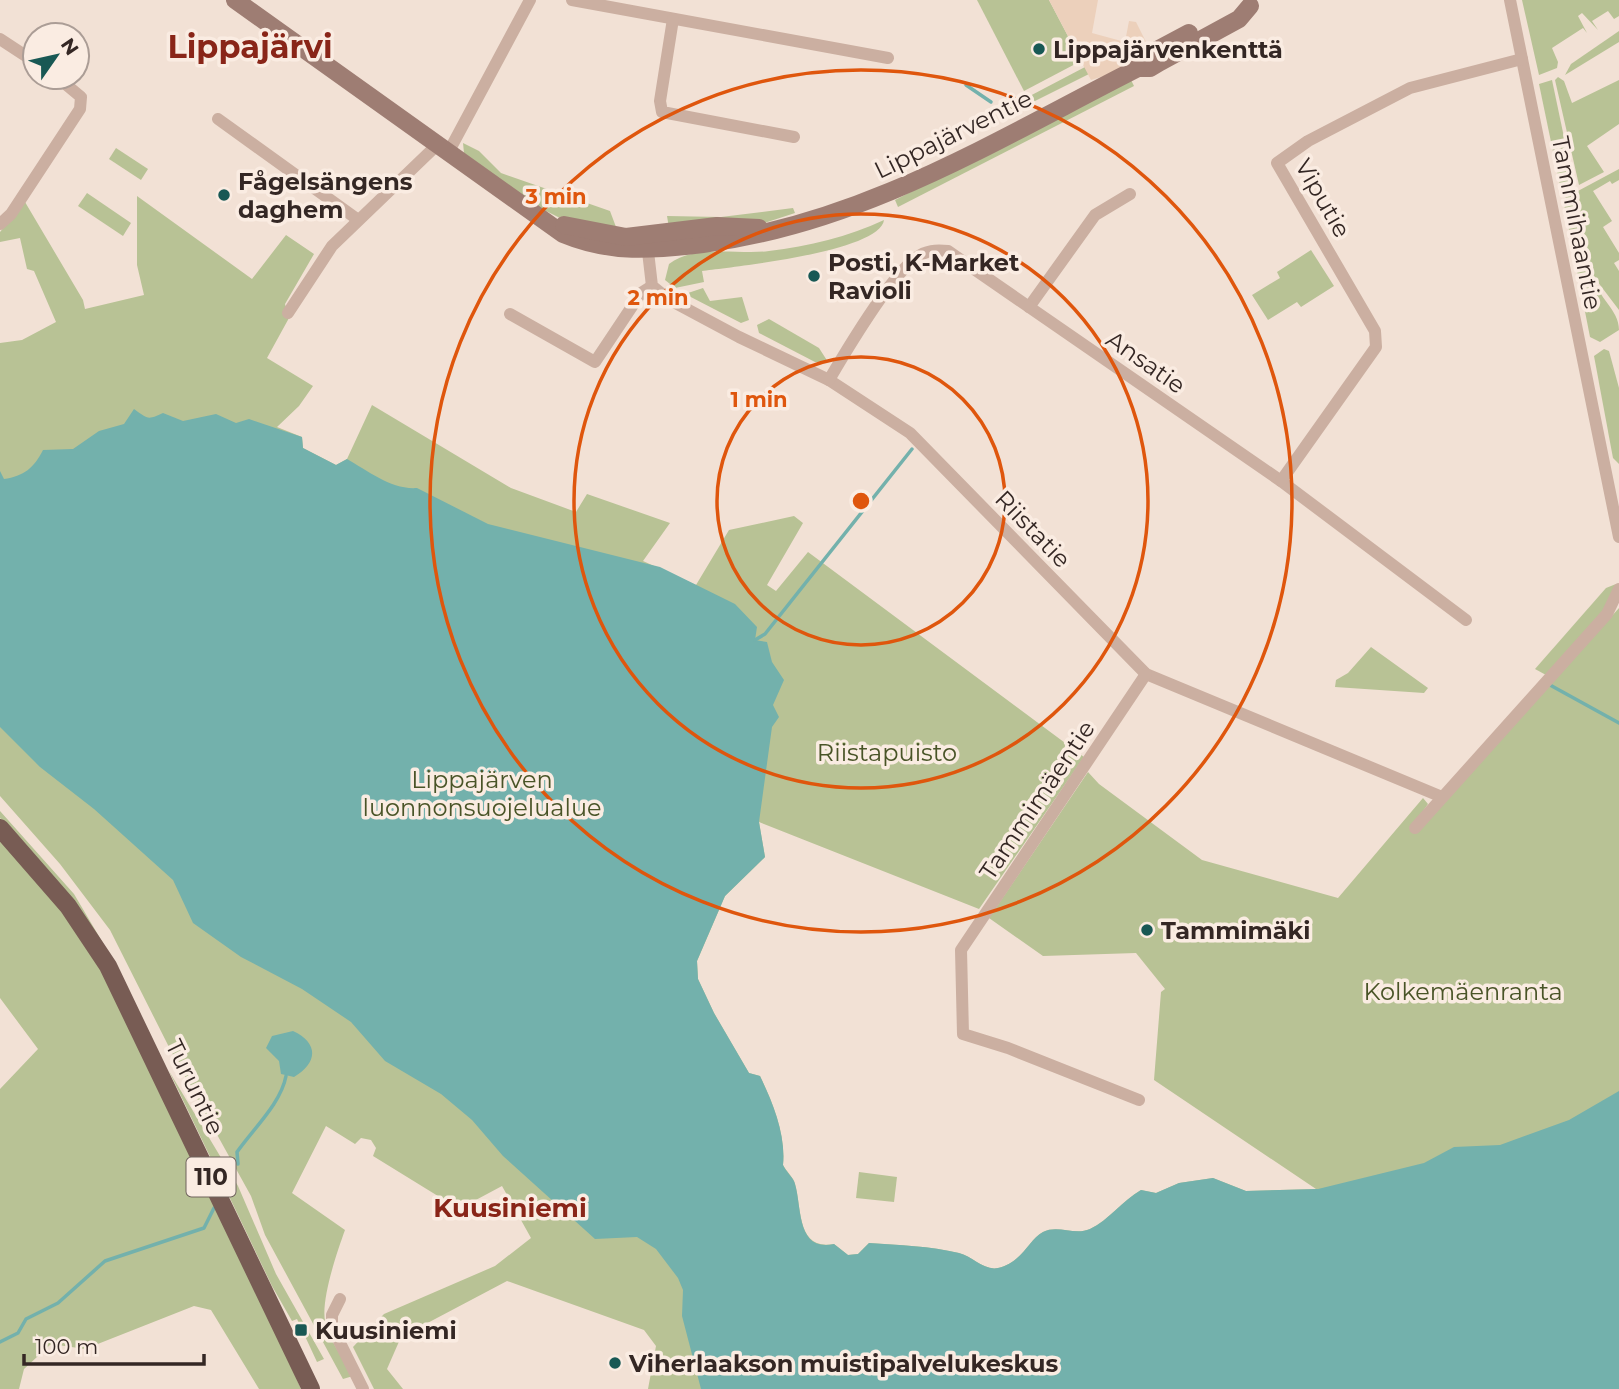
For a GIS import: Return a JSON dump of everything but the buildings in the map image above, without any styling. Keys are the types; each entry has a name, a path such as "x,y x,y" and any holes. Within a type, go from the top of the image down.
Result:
{"main road":[{"name":"Lippajärventie","path":"235,0 548,223 647,243 717,226 783,228 818,220 886,195 1138,68 1150,68 1239,19 1256,3"},
{"name":"Turuntie","path":"0,828 48,881 108,966 311,1389"}],"street":[{"path":"288,313 321,258 357,219 442,149 530,0"},
{"path":"572,0 888,58"},
{"name":"Tammihaantie","path":"1510,0 1619,537"},
{"path":"673,19 660,101 662,112 794,137"},
{"path":"0,39 21,53"},
{"name":"Viputie","path":"1281,481 1376,347 1375,331 1277,163 1308,141 1410,88 1522,59"},
{"path":"0,224 11,214 80,108 81,97 74,91"},
{"path":"218,119 357,219"},
{"path":"1030,307 1095,215 1130,194"},
{"path":"510,314 595,362 641,293 652,286 647,243"},
{"name":"Ansatie","path":"829,380 898,277 916,257 932,250 948,251 1281,481 1466,620"},
{"name":"Riistatie","path":"652,286 668,299 739,337 829,380 910,433 1146,674 1443,797"},
{"path":"1415,828 1607,614 1619,589"},
{"name":"Tammimäentie","path":"1139,1100 1009,1048 963,1034 961,950 1146,674"},
{"path":"340,1299 332,1315 332,1327 363,1389"}],"green space":[{"name":"Lippajärvenkenttä","path":"977,0 1049,0 1081,61 1024,91"},
{"path":"1522,0 1619,0 1619,16 1614,19 1608,11 1592,21 1598,30 1582,13 1578,16 1587,33 1583,28 1552,48 1558,62 1557,68 1539,75"},
{"path":"1619,31 1619,42 1565,75 1571,64"},
{"path":"1085,67 1089,74 1009,114 1009,107"},
{"path":"1558,77 1564,81 1572,103 1619,80 1619,124 1587,146 1604,172 1579,185 1555,80"},
{"path":"1131,80 1134,86 898,207 895,200"},
{"path":"1552,80 1574,185 1565,191 1561,190 1539,84"},
{"path":"463,143 479,151 501,173 610,211 616,227 566,221 538,207 464,153"},
{"path":"116,148 148,169 141,180 109,159"},
{"path":"1619,169 1619,180 1612,184 1610,181 1593,191 1612,221 1603,227 1619,253 1619,260 1614,263 1619,271 1619,310 1594,277 1599,291 1616,316 1619,330 1600,342 1590,337 1563,199"},
{"path":"87,193 131,223 123,236 78,206"},
{"name":"Lippajärven luonnonsuojelualue","path":"137,196 252,279 286,235 314,254 285,304 289,318 267,358 313,386 299,406 277,427 302,437 303,448 336,465 347,459 372,405 511,488 576,512 587,494 670,523 643,561 696,585 729,530 794,516 803,523 767,585 776,591 808,552 1084,757 979,909 759,822 765,857 725,896 697,961 698,979 714,1013 749,1073 760,1076 770,1097 778,1119 783,1165 794,1182 800,1215 807,1234 813,1241 834,1244 848,1255 858,1254 869,1243 914,1246 959,1253 988,1267 998,1268 1013,1261 1043,1232 1054,1229 1090,1229 1141,1190 1156,1193 1179,1183 1213,1178 1246,1191 1316,1189 1154,1080 1161,992 1165,989 1136,953 1043,956 989,918 1088,772 1099,784 1202,860 1338,898 1423,798 1428,804 1423,811 1437,811 1619,608 1619,1389 648,1389 656,1346 644,1330 507,1281 401,1337 387,1369 403,1389 374,1389 353,1347 384,1314 495,1266 531,1238 502,1186 459,1209 373,1156 376,1148 371,1140 361,1138 355,1144 326,1126 292,1193 345,1230 330,1276 324,1312 330,1335 353,1376 343,1379 265,1235 251,1196 173,1055 110,930 60,864 0,796 0,343 22,340 56,322 34,271 27,269 20,238 0,242 0,232 25,202 83,300 85,309 144,295 137,265"},
{"path":"793,208 795,213 761,224 669,228 667,216 721,217"},
{"path":"884,220 876,231 858,241 833,249 772,262 702,271 704,282 675,288 665,280 669,264 691,254 718,251 757,252 799,246 842,236"},
{"path":"1311,250 1334,286 1301,307 1297,302 1268,320 1252,295 1280,278 1277,272"},
{"path":"703,288 710,301 742,297 749,320 741,323 685,294"},
{"path":"769,319 819,348 828,362 815,362 759,333 757,325"},
{"path":"1604,349 1609,351 1619,388 1619,464 1613,458 1594,356"},
{"path":"1616,584 1608,605 1546,675 1535,669 1606,588"},
{"path":"1371,647 1428,688 1424,693 1335,687 1336,680 1348,673"},
{"path":"0,811 74,894 110,955 67,892 0,818"},
{"path":"0,837 68,916 104,973 245,1261 301,1389 259,1389 211,1310 194,1306 85,1349 51,1344 24,1369 19,1389 0,1389 0,1089 38,1049 0,998"},
{"path":"169,1071 238,1186 276,1274 324,1359 317,1362 297,1319 292,1321 272,1286"},
{"path":"859,1172 897,1177 894,1202 856,1198"}],"shaded area":[{"path":"1049,0 1098,0 1092,33 1125,42 1129,21 1136,22 1150,50 1120,71 1091,80"}],"water":[{"name":"Lippajärven luonnonsuojelualue","path":"134,409 147,417 163,413 183,421 216,414 236,423 249,419 302,437 303,448 336,465 347,459 389,483 417,488 488,524 660,567 735,604 757,627 755,640 767,642 772,662 784,680 773,705 779,717 772,727 759,822 765,857 725,896 697,961 698,979 714,1013 749,1073 760,1076 765,1086 780,1131 783,1165 794,1182 803,1226 813,1241 822,1245 834,1244 848,1255 858,1254 869,1243 937,1249 959,1253 988,1267 998,1268 1013,1261 1043,1232 1054,1229 1090,1229 1141,1190 1156,1193 1179,1183 1213,1178 1246,1191 1318,1189 1424,1163 1454,1147 1500,1145 1569,1120 1619,1091 1619,1389 701,1389 682,1316 683,1290 678,1278 656,1249 637,1237 595,1239 503,1156 472,1120 441,1094 385,1061 351,1022 302,989 241,957 193,923 173,880 94,809 40,767 0,727 0,471 4,479 17,476 36,462 43,450 73,449 99,431 124,424"},
{"path":"293,1031 308,1041 312,1053 308,1066 294,1077 281,1074 279,1061 266,1048 272,1036"}],"waterway":[{"path":"966,85 991,102"},
{"path":"755,640 765,634 912,449"},
{"path":"1550,685 1619,723"},
{"path":"238,1164 237,1152 273,1106 286,1076"},
{"path":"0,1342 18,1333 26,1319 58,1303 105,1261 204,1228 214,1208"}],"place":[{"name":"Lippajärvenkenttä","path":"1039,49"},
{"name":"Fågelsängens daghem","path":"224,195"},
{"name":"Posti, K-Market Ravioli","path":"814,276"},
{"name":"Tammimäki","path":"1147,930"},
{"name":"Kuusiniemi","path":"301,1330"},
{"name":"Viherlaakson muistipalvelukeskus","path":"615,1363"}],"district":[{"name":"Lippajärvi","path":"250,46"},
{"name":"Kuusiniemi","path":"510,1208"}],"park label":[{"name":"Riistapuisto","path":"887,752"},
{"name":"Kolkemäenranta","path":"1463,991"}]}
